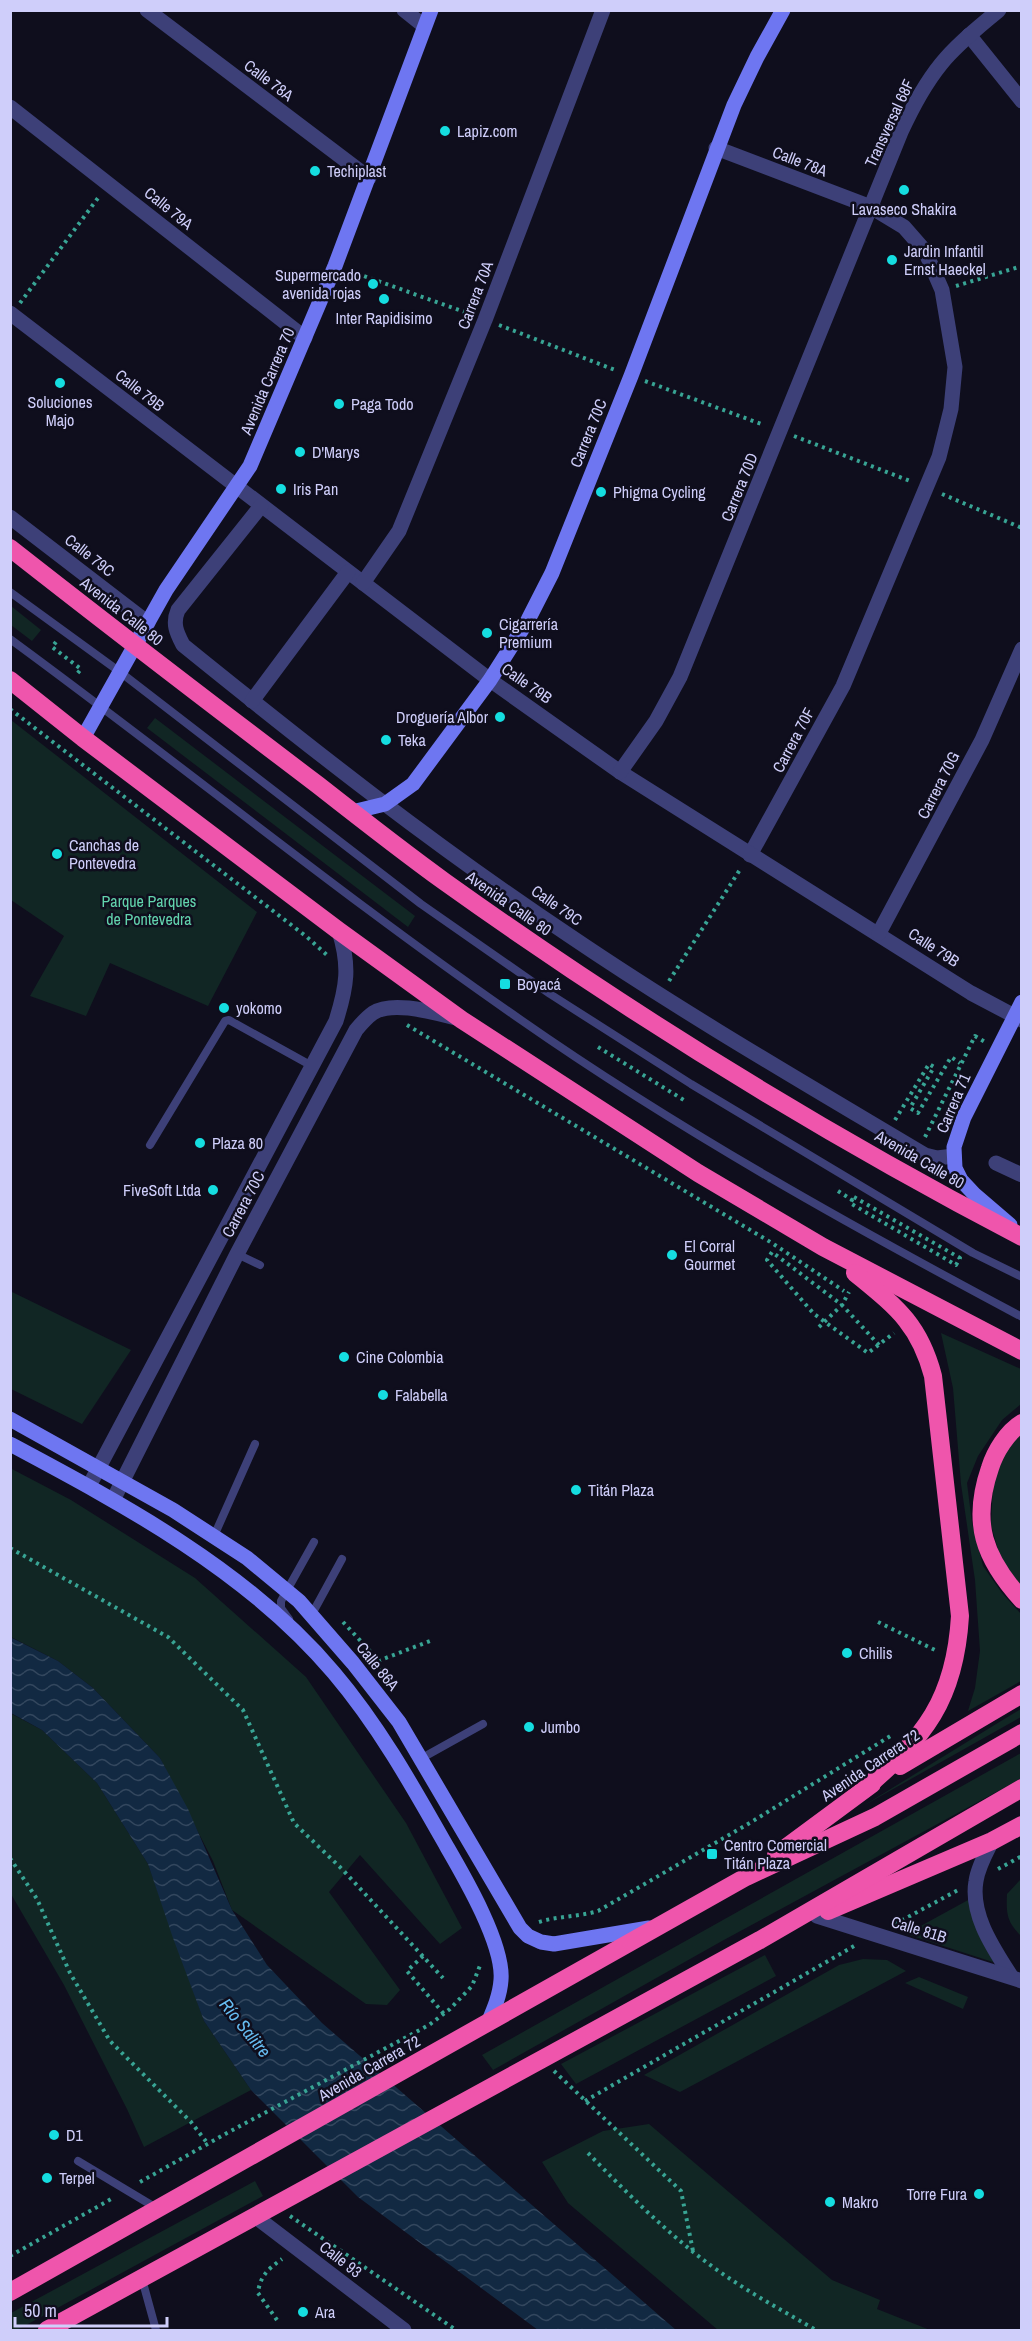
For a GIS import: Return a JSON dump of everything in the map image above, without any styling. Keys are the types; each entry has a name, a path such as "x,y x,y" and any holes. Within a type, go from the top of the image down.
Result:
{"highway":[{"name":"Avenida Calle 80","path":"10,548 442,880 592,983 776,1098 950,1199 1022,1236"},
{"path":"10,680 83,738 339,931 462,1020 698,1173 823,1247 1022,1351"},
{"path":"823,1247 904,1316 917,1332 928,1355 933,1376 959,1594 959,1645 947,1687 932,1717 918,1737 894,1764 863,1790"},
{"path":"1022,1423 1016,1426 994,1455 981,1492 981,1524 989,1553 1004,1580 1022,1600"},
{"name":"Avenida Carrera 72","path":"746,1877 863,1790 950,1735 1022,1694"},
{"name":"Avenida Carrera 72","path":"10,2292 746,1877 875,1817 1022,1733"},
{"path":"47,2331 760,1940 1022,1788"},
{"path":"760,1940 992,1841 1022,1825"}],"street":[{"name":"Calle 78A","path":"147,10 369,178"},
{"path":"404,10 424,26"},
{"name":"Avenida Carrera 70","path":"83,738 166,590 237,488 258,450 369,178 431,10"},
{"name":"Carrera 70A","path":"363,583 399,531 485,320 603,10"},
{"name":"Carrera 70C","path":"352,812 385,804 413,784 490,680 528,620 552,573 630,376 716,148 757,57 783,10"},
{"name":"Transversal 68F","path":"871,207 918,97 941,63 999,10"},
{"path":"969,35 1022,102"},
{"name":"Calle 79A","path":"10,107 304,338"},
{"name":"Calle 78A","path":"716,148 871,207 904,227 925,251 942,290"},
{"name":"Carrera 70D","path":"620,772 656,721 680,677 871,207"},
{"name":"Carrera 70F","path":"750,855 843,686 939,457 951,409 955,367 942,290"},
{"name":"Calle 79B","path":"11,314 490,680 620,772 971,993 1018,1018"},
{"name":"Calle 79C","path":"261,506 178,610 175,629 183,645 385,804 571,937 888,1133 931,1157 954,1156"},
{"name":"Calle 79C","path":"10,517 148,623"},
{"path":"252,701 348,572"},
{"name":"Carrera 70G","path":"879,933 982,740 1022,650"},
{"name":"Carrera 70C","path":"89,1486 336,1021 345,992 347,973 345,952 339,931"},
{"name":"Carrera 71","path":"1022,1002 1018,1018 964,1117 954,1147 954,1156 955,1168 961,1180 975,1196 1022,1236"},
{"path":"388,1008 413,1008 462,1020"},
{"name":"Carrera 70C","path":"113,1500 237,1254 356,1030 375,1012 388,1008"},
{"path":"996,1163 1022,1175"},
{"name":"Calle 86A","path":"10,1419 99,1467 214,1536 287,1589 312,1614 399,1722 422,1758 507,1909 528,1936 541,1942 554,1944 660,1926"},
{"path":"10,1444 113,1500 208,1561 276,1613 335,1673 386,1741 462,1872 495,1943 502,1978 499,1997 488,2023"},
{"path":"975,1881 992,1841"},
{"name":"Calle 81B","path":"975,1881 977,1905 984,1929 1016,1978"},
{"name":"Calle 81B","path":"817,1916 1016,1978"},
{"name":"Calle 93","path":"256,2217 404,2331"}],"lane":[{"path":"10,592 120,672 421,904 550,994 691,1084 973,1253 1022,1277"},
{"path":"10,639 395,931 523,1022 670,1118 887,1245 1022,1317"},
{"path":"150,1145 225,1021 229,1020 312,1066"},
{"path":"237,1254 260,1265"},
{"path":"214,1536 255,1444"},
{"path":"306,1641 281,1608 281,1601 314,1542"},
{"path":"312,1614 342,1559"},
{"path":"422,1758 483,1724"},
{"path":"78,2162 158,2209"},
{"path":"141,2279 156,2331"}],"path":[{"path":"11,314 109,183"},
{"path":"942,290 1022,266"},
{"path":"349,271 926,487 1022,528"},
{"path":"56,642 51,647 81,669"},
{"path":"10,709 307,937 347,973"},
{"path":"660,994 750,855"},
{"path":"388,1008 411,1028 772,1243 857,1299"},
{"path":"888,1133 929,1064 934,1067 910,1108 918,1113 951,1057 960,1062 975,1036"},
{"path":"598,1047 687,1102"},
{"path":"854,1197 850,1203 884,1224"},
{"path":"879,1345 842,1305 772,1252 767,1260 814,1314 868,1353 897,1332"},
{"path":"891,1325 901,1339"},
{"path":"10,1548 168,1637 243,1710 294,1823 342,1869 443,1978"},
{"path":"878,1622 937,1651"},
{"path":"934,1662 940,1640"},
{"path":"378,1661 430,1641"},
{"path":"520,1928 555,1917 577,1917 598,1911 763,1815 890,1736 897,1729"},
{"path":"585,2101 875,1935 1022,1856"},
{"path":"10,1858 37,1899 70,1973 110,2041 191,2122 208,2144"},
{"path":"227,2133 429,2025 444,2014 472,1986 488,1947 495,1943"},
{"path":"423,1956 407,1971 444,2014"},
{"path":"552,2068 681,2191 694,2253"},
{"path":"588,2153 650,2216 694,2253 744,2288 816,2331"},
{"path":"289,2216 456,2331"},
{"path":"278,2320 258,2293 260,2279 269,2268 284,2257"}],"green space":[{"path":"11,606 41,630 32,641 11,625"},
{"path":"155,718 415,916 408,927 147,728"},
{"name":"Parque Parques de Pontevedra","path":"11,720 257,912 208,1006 110,963 86,1016 30,996 64,936 11,900"},
{"path":"10,1291 131,1350 82,1424 11,1389"},
{"path":"941,1333 1021,1369 1021,1404 1002,1420 978,1456 967,1483 972,1523 983,1566 1002,1593 1021,1614 1021,1681 968,1711 975,1688 980,1651 975,1580 961,1484 953,1388"},
{"path":"1021,1434 1021,1586 1001,1560 991,1525 993,1484 1004,1452"},
{"path":"10,1468 71,1500 195,1578 306,1677 406,1823 462,1928 440,1944 360,1855 329,1892 400,1990 387,2005 366,2004 232,1910 213,1861 160,1758 93,1688 58,1661 11,1637"},
{"path":"1021,1709 1021,1717 863,1806 1001,1721"},
{"path":"10,1713 42,1730 97,1783 148,1864 204,2021 251,2090 144,2147 64,1985 11,1894"},
{"path":"1021,1753 1021,1778 1013,1783 722,1941 493,2070 482,2055"},
{"path":"1021,1879 1021,1936 1010,1922 1007,1912 1007,1894"},
{"path":"970,1899 996,1963 906,1934"},
{"path":"765,1955 776,1976 576,2084 561,2064"},
{"path":"863,1959 887,1960 906,1971 680,2092 644,2075 839,1965"},
{"path":"919,1977 968,1997 963,2009 905,1983"},
{"path":"649,2124 832,2280 880,2300 877,2309 930,2330 718,2330 568,2203 542,2162 603,2131"},
{"path":"255,2181 263,2196 17,2330 11,2330 11,2313"}],"water":[{"name":"Río Salitre","path":"10,1637 58,1661 93,1688 160,1758 188,1809 232,1910 267,1965 322,2023 676,2330 538,2330 358,2197 251,2090 204,2021 148,1864 97,1783 42,1730 11,1713"}],"place":[{"name":"Lapiz.com","path":"445,131"},
{"name":"Techiplast","path":"315,171"},
{"name":"Lavaseco Shakira","path":"904,190"},
{"name":"Jardin Infantil Ernst Haeckel","path":"892,260"},
{"name":"Supermercado avenida rojas","path":"373,284"},
{"name":"Inter Rapidisimo","path":"384,299"},
{"name":"Soluciones Majo","path":"60,383"},
{"name":"Paga Todo","path":"339,404"},
{"name":"D'Marys","path":"300,452"},
{"name":"Iris Pan","path":"281,489"},
{"name":"Phigma Cycling","path":"601,492"},
{"name":"Cigarrería Premium","path":"487,633"},
{"name":"Droguería Albor","path":"500,717"},
{"name":"Teka","path":"386,740"},
{"name":"Canchas de Pontevedra","path":"57,854"},
{"name":"Boyacá","path":"505,984"},
{"name":"yokomo","path":"224,1008"},
{"name":"Plaza 80","path":"200,1143"},
{"name":"FiveSoft Ltda","path":"213,1190"},
{"name":"El Corral Gourmet","path":"672,1255"},
{"name":"Cine Colombia","path":"344,1357"},
{"name":"Falabella","path":"383,1395"},
{"name":"Titán Plaza","path":"576,1490"},
{"name":"Chilis","path":"847,1653"},
{"name":"Jumbo","path":"529,1727"},
{"name":"Centro Comercial Titán Plaza","path":"712,1854"},
{"name":"D1","path":"54,2135"},
{"name":"Terpel","path":"47,2178"},
{"name":"Torre Fura","path":"979,2194"},
{"name":"Makro","path":"830,2202"},
{"name":"Ara","path":"303,2312"}]}
